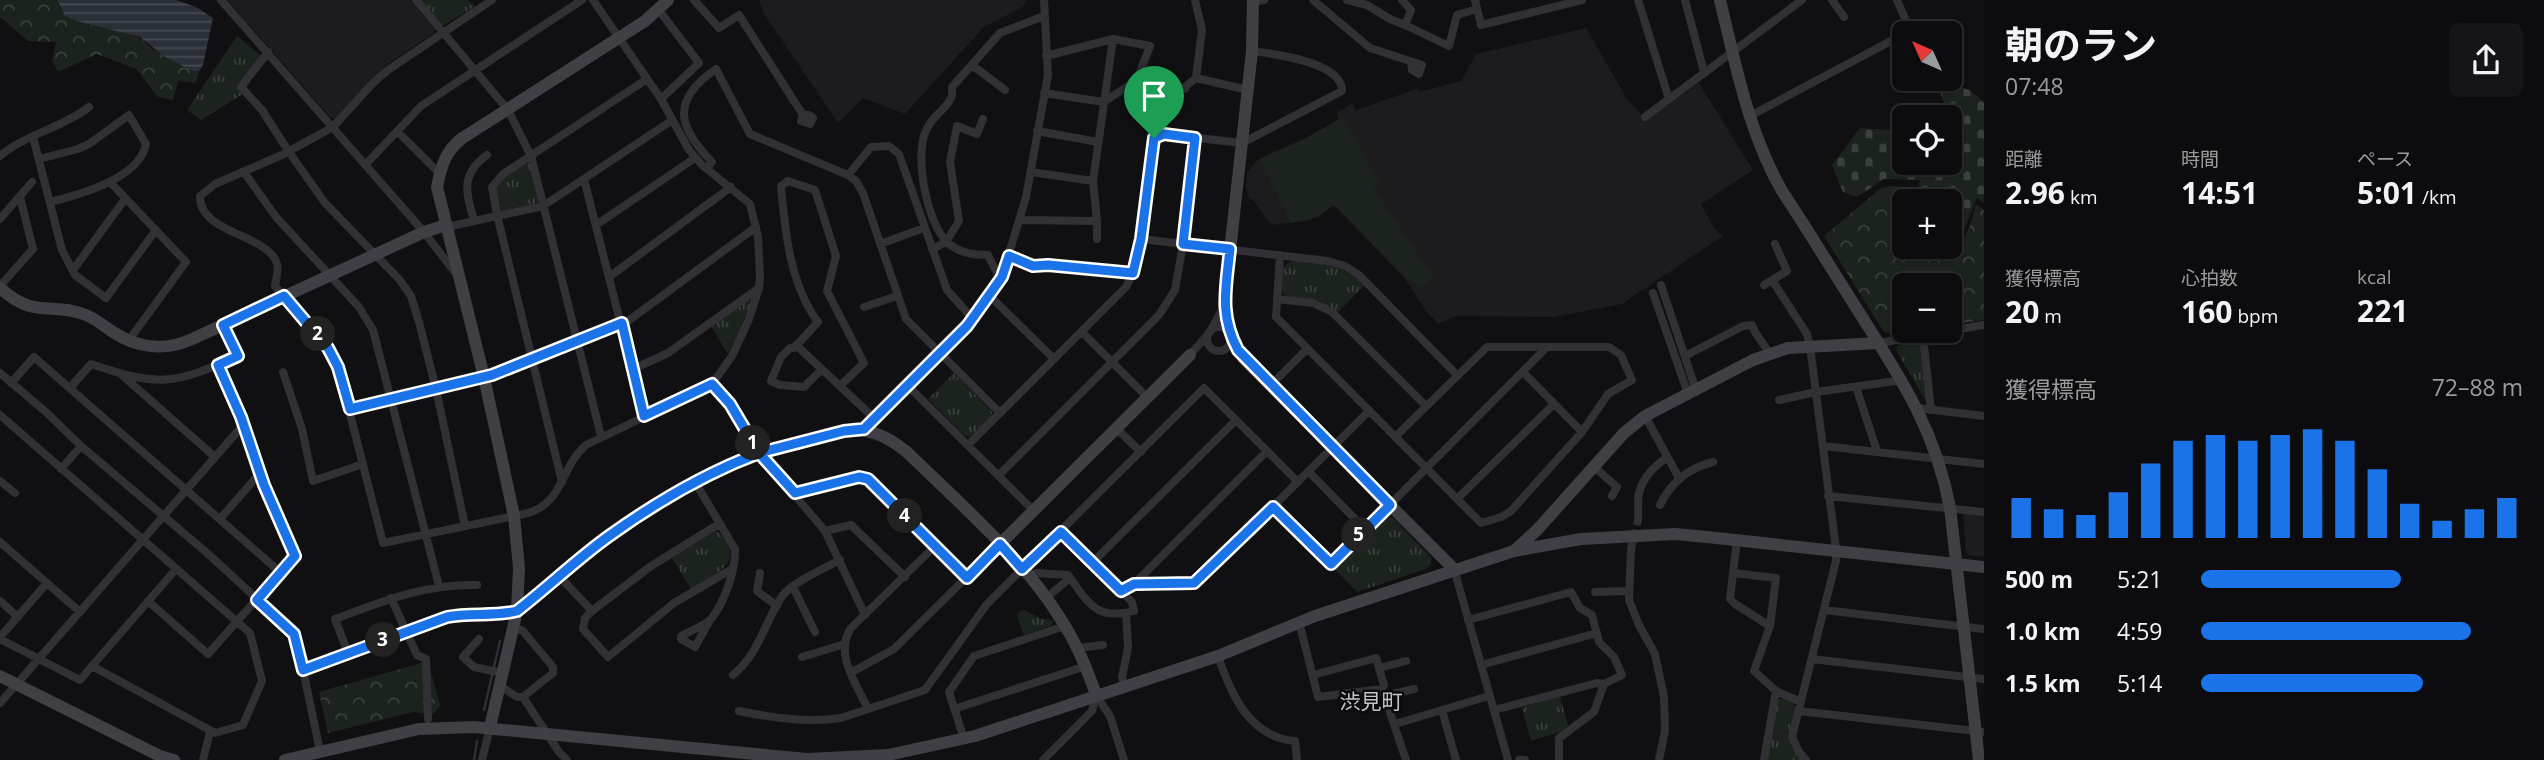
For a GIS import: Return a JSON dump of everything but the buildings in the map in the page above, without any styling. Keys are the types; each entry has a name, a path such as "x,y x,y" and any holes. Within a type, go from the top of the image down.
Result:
{"street":[{"path":"222,0 445,255 460,280"},
{"path":"416,0 508,110 531,156 601,436"},
{"path":"472,0 482,7"},
{"path":"492,0 388,69 333,127 289,152 205,191 200,196 201,206 212,220 275,258 278,264 275,286 328,348 338,367 350,409 383,543 541,509 562,482 579,451 601,436 712,384 732,356 755,305 760,265 756,227 750,204 695,158 671,121 661,99 593,0"},
{"path":"366,164 421,106 582,0"},
{"path":"694,0 719,28 738,15 803,115"},
{"path":"864,429 940,354 972,318 1000,279 1009,256 1031,172 1048,75 1044,0"},
{"path":"1185,89 1196,78 1202,30 1195,0"},
{"path":"1313,0 1370,48 1411,62"},
{"path":"1347,0 1367,5 1390,19 1449,46 1457,15 1476,4 1481,25 1582,0"},
{"path":"1402,0 1411,10 1405,25"},
{"path":"1639,0 1670,99"},
{"path":"1685,0 1704,72"},
{"path":"1720,0 1748,117 1778,184 1903,380 1925,409 1984,416"},
{"path":"1645,117 1802,0"},
{"path":"1832,0 1844,17"},
{"path":"1897,0 1906,21"},
{"path":"1257,1 1224,306 1230,334 1243,358 1454,569 1508,760"},
{"path":"482,760 517,611 519,569 514,516 484,377 437,187 442,163 454,144 620,37 663,5 699,62 661,99"},
{"path":"1000,279 988,256 968,254 946,242 932,219 923,185 923,136 929,122 951,99 952,88 1000,33 1044,16"},
{"path":"1044,93 1104,102 1137,80 1150,46 1112,39 1046,56"},
{"path":"1097,239 1093,181 1112,39"},
{"path":"1748,117 1892,39"},
{"path":"968,445 1126,287 1133,273 1141,239 1154,138 1164,134 1242,143 1342,91 1342,83 1336,76 1309,62 1252,51"},
{"path":"268,52 241,87 262,110 325,203 376,254 411,296 436,389 466,526"},
{"path":"972,65 1005,90"},
{"path":"706,169 712,162 699,148 686,126 685,106 687,95 716,69 750,134 848,174 861,188 908,321 1000,413"},
{"path":"1196,78 1248,90"},
{"path":"562,482 492,187 499,177 647,79"},
{"path":"1,154 73,120 89,107"},
{"path":"40,159 78,149 129,115 146,144 145,152 110,182 80,195 50,202"},
{"path":"932,249 946,242 959,221 950,162 957,126 977,134 983,119"},
{"path":"20,197 33,249 0,287 28,307 72,311 85,315 129,340 150,347 174,346 424,232 543,206 671,121"},
{"path":"397,131 440,174"},
{"path":"1037,131 1098,142"},
{"path":"33,137 62,250 75,275 106,298 156,230"},
{"path":"999,475 1159,315 1175,290 1195,138"},
{"path":"848,174 871,148 883,145 892,147 902,160 947,290 972,318"},
{"path":"474,220 468,201 467,185 471,170 487,155"},
{"path":"596,225 695,158"},
{"path":"244,172 276,216 363,313 373,330 439,586"},
{"path":"1031,172 1093,181"},
{"path":"584,179 644,416"},
{"path":"821,370 804,387 780,385 771,381 781,358 818,323 801,295 786,228 781,186 788,181 815,190 836,257 827,291 864,363 841,385"},
{"path":"0,219 32,182"},
{"path":"110,182 186,262 129,340"},
{"path":"609,277 731,187"},
{"path":"73,270 125,199"},
{"path":"1019,220 1097,221"},
{"path":"350,409 484,377 628,321 756,227"},
{"path":"880,244 924,228"},
{"path":"1141,239 1328,261 1353,271 1457,375"},
{"path":"1775,244 1787,271 1768,282 1807,334 1836,549 1836,561 1792,737 1806,760"},
{"path":"1009,256 1033,266 1133,273"},
{"path":"1280,256 1276,317 1480,523 1505,516 1581,432 1608,394 1632,380 1621,355 1609,347 1487,346 1395,437"},
{"path":"1661,285 1685,356 1692,392"},
{"path":"633,369 668,353 759,288"},
{"path":"1653,293 1692,392"},
{"path":"989,295 1054,359"},
{"path":"864,307 897,296"},
{"path":"1277,299 1313,303 1332,312 1426,406"},
{"path":"852,672 894,649 967,578 1190,355 1210,332 1224,306"},
{"path":"70,388 90,365 148,381 170,381 197,374 238,356 223,325"},
{"path":"1685,356 1743,326 1752,325 1770,354"},
{"path":"1962,329 1984,325"},
{"path":"1210,332 1220,327 1230,334"},
{"path":"1082,332 1147,397"},
{"path":"1210,332 1208,342 1211,347 1243,358"},
{"path":"1190,355 1217,351 1229,346 1230,334"},
{"path":"1514,551 1537,530 1624,433 1645,416 1770,354 1788,348 1892,341"},
{"path":"1923,343 1925,409 1950,508 1963,627 1980,731 1979,760"},
{"path":"796,345 874,419"},
{"path":"1273,507 1331,564 1548,347"},
{"path":"1271,385 1307,349"},
{"path":"11,383 34,356 280,572"},
{"path":"149,601 208,654 295,556 218,365"},
{"path":"283,372 302,429 313,481 363,464"},
{"path":"1523,372 1581,432"},
{"path":"0,373 206,552 294,634 323,754"},
{"path":"121,374 215,457"},
{"path":"1779,400 1903,380"},
{"path":"712,384 730,404 759,453 825,531 864,615"},
{"path":"908,386 1033,510"},
{"path":"1856,387 1877,451"},
{"path":"739,711 811,721 841,718 867,707 925,690 981,612 1025,573 1061,532 1204,388 1298,482"},
{"path":"1457,499 1554,404"},
{"path":"1134,584 1196,582 1369,411"},
{"path":"0,415 250,633 262,681 243,725 215,733 92,666"},
{"path":"1645,416 1679,478"},
{"path":"1092,563 1236,420"},
{"path":"0,703 244,424"},
{"path":"1116,428 1140,452"},
{"path":"303,670 460,614 517,611 609,537 718,469 759,453 844,431 864,429 889,438 908,453 1000,544 1046,597 1077,648 1096,695 1110,716 1124,760"},
{"path":"61,469 81,446"},
{"path":"1823,446 1984,464"},
{"path":"1121,591 1134,584 1267,451"},
{"path":"1638,520 1638,494 1650,471 1667,458"},
{"path":"1660,505 1679,478 1690,470 1713,462"},
{"path":"1593,466 1617,487 1612,496"},
{"path":"1309,472 1365,529"},
{"path":"220,519 260,473"},
{"path":"795,493 859,477 868,479 967,578"},
{"path":"0,481 15,493"},
{"path":"695,482 735,550 728,587 710,620"},
{"path":"1828,496 1984,512"},
{"path":"719,524 651,566 592,611 585,618 583,629 608,657 663,611 732,569"},
{"path":"825,531 850,525 905,577"},
{"path":"1025,573 1068,575 1083,599 1094,608 1107,613 1135,611 1132,602 1061,532"},
{"path":"285,760 323,754 419,729 490,727 754,757 828,760 889,758 964,739 1125,688 1218,656 1299,622 1454,569 1514,551 1581,539 1675,534 1836,549 1984,567"},
{"path":"1737,539 1730,599 1770,626"},
{"path":"0,542 80,612"},
{"path":"867,707 844,655 851,628 935,546"},
{"path":"1631,549 1628,590 1632,608 1655,654 1664,697 1665,731 1658,760"},
{"path":"733,675 747,664 783,595 840,560"},
{"path":"47,583 0,638 80,680 176,569"},
{"path":"760,573 757,591 777,606"},
{"path":"1733,573 1776,578 1770,626 1754,671 1776,691 1800,707 1980,731"},
{"path":"560,577 592,611"},
{"path":"1046,597 1070,578"},
{"path":"348,653 335,620 391,598 439,586 477,585"},
{"path":"793,587 815,632"},
{"path":"1595,592 1628,590"},
{"path":"1468,620 1571,592 1580,608 1592,615 1599,642 1614,657 1622,675 1604,684 1597,683 1494,710"},
{"path":"391,598 417,655 426,660 428,719"},
{"path":"0,601 18,617"},
{"path":"1824,610 1984,629"},
{"path":"1125,688 1122,677 1128,648 1126,613"},
{"path":"1299,622 1318,698 1414,689"},
{"path":"479,639 463,657 474,667 500,677 517,697 523,697 553,673 553,667 523,631 512,626"},
{"path":"964,739 949,692 974,656 1065,626"},
{"path":"1480,665 1597,633"},
{"path":"802,656 845,644"},
{"path":"1077,648 1103,645"},
{"path":"1218,656 1228,684 1241,708 1252,721 1277,737 1295,740 1297,760"},
{"path":"1312,675 1376,659 1384,685 1383,693 1406,760"},
{"path":"1812,659 1984,679"},
{"path":"1379,668 1406,661"},
{"path":"954,709 1086,666"},
{"path":"0,676 160,756 174,760"},
{"path":"1559,760 1559,738 1594,712 1604,684"},
{"path":"1764,760 1776,691"},
{"path":"1046,759 1092,711 1096,695"},
{"path":"1395,724 1489,696"},
{"path":"523,697 567,760"},
{"path":"1442,710 1457,760"},
{"path":"203,760 210,732"},
{"path":"1519,760 1525,760"}],"shaded area":[{"path":"57,0 176,0 196,7 213,18 203,65 199,71 193,71 165,57 140,37 65,16"},
{"path":"227,0 410,0 435,29 434,33 386,65 336,118 331,118"},
{"path":"759,0 1027,0 1023,7 984,27 905,114 863,98 838,123 763,12"},
{"path":"1586,28 1627,99 1647,120 1699,83 1753,170 1701,204 1714,228 1723,236 1622,304 1554,317 1456,316 1438,324 1403,276 1334,205 1308,221 1271,225 1249,198 1246,187 1247,173 1257,160 1338,120 1337,113 1352,103 1356,110 1419,88 1419,92 1461,81 1476,54"},
{"path":"1963,513 1984,516 1984,557 1966,552"}],"green space":[{"path":"0,0 57,0 61,9 79,21 139,38 167,57 199,71 196,83 178,81 173,100 158,97 136,69 97,54 58,72 52,61 56,42 28,41 0,17"},
{"path":"421,0 467,0 474,7 442,26"},
{"path":"237,36 261,56 237,87 243,94 201,120 187,110"},
{"path":"1962,88 1984,102 1984,203 1977,198 1962,235 1962,189 1918,189 1920,180 1884,179 1857,197 1843,192 1832,165 1860,128 1892,129 1892,175 1962,175 1962,105 1945,105 1940,91 1962,91"},
{"path":"1343,117 1380,185 1373,188 1434,277 1420,289 1414,282 1406,279 1334,205 1318,217 1291,223 1259,159 1306,138"},
{"path":"526,163 530,164 537,203 501,211 498,208 495,187 505,176"},
{"path":"1881,188 1918,188 1892,189 1892,259 1962,259 1962,240 1970,226 1976,204 1984,210 1984,320 1962,323 1962,273 1892,273 1892,334 1884,332 1824,236"},
{"path":"1292,260 1340,269 1364,286 1338,312 1319,301 1286,296 1281,291 1283,267"},
{"path":"748,299 752,302 728,354 711,326"},
{"path":"1917,343 1921,346 1927,403 1896,350 1897,346"},
{"path":"954,373 992,412 991,417 970,437 965,436 928,399"},
{"path":"1384,517 1393,518 1431,557 1431,564 1426,569 1357,592 1333,567"},
{"path":"716,531 727,543 730,558 713,576 691,589 672,558"},
{"path":"1024,610 1042,619 1054,621 1050,626 1024,635 1017,616"},
{"path":"428,661 440,705 434,714 413,712 328,733 319,692"},
{"path":"1560,696 1568,726 1560,732 1531,741 1522,708"},
{"path":"1783,698 1793,703 1796,709 1789,736 1801,760 1767,760 1777,700"}],"waterway":[{"path":"484,710 500,641"},
{"path":"474,760 477,741"}],"tunnel":[{"path":"1631,549 1638,520"}],"district":[{"name":"渋見町","path":"1371,702"}],"route":[{"path":"1154,138 1137,266 1133,273 1033,266 1009,256 1002,277 967,326 864,429 844,431 759,453 730,404 712,384 644,416 622,323 492,375 350,409 338,367 328,348 284,296 223,325 238,356 218,365 241,417 264,485 295,556 257,600 294,634 303,670 447,617 517,611 629,523 718,469 759,453 795,493 859,477 868,479 967,578 1000,544 1022,569 1061,532 1121,591 1134,584 1194,583 1273,507 1331,564 1390,505 1243,358 1227,326 1225,316 1230,249 1183,244 1195,138 1164,134 1154,138"}]}
